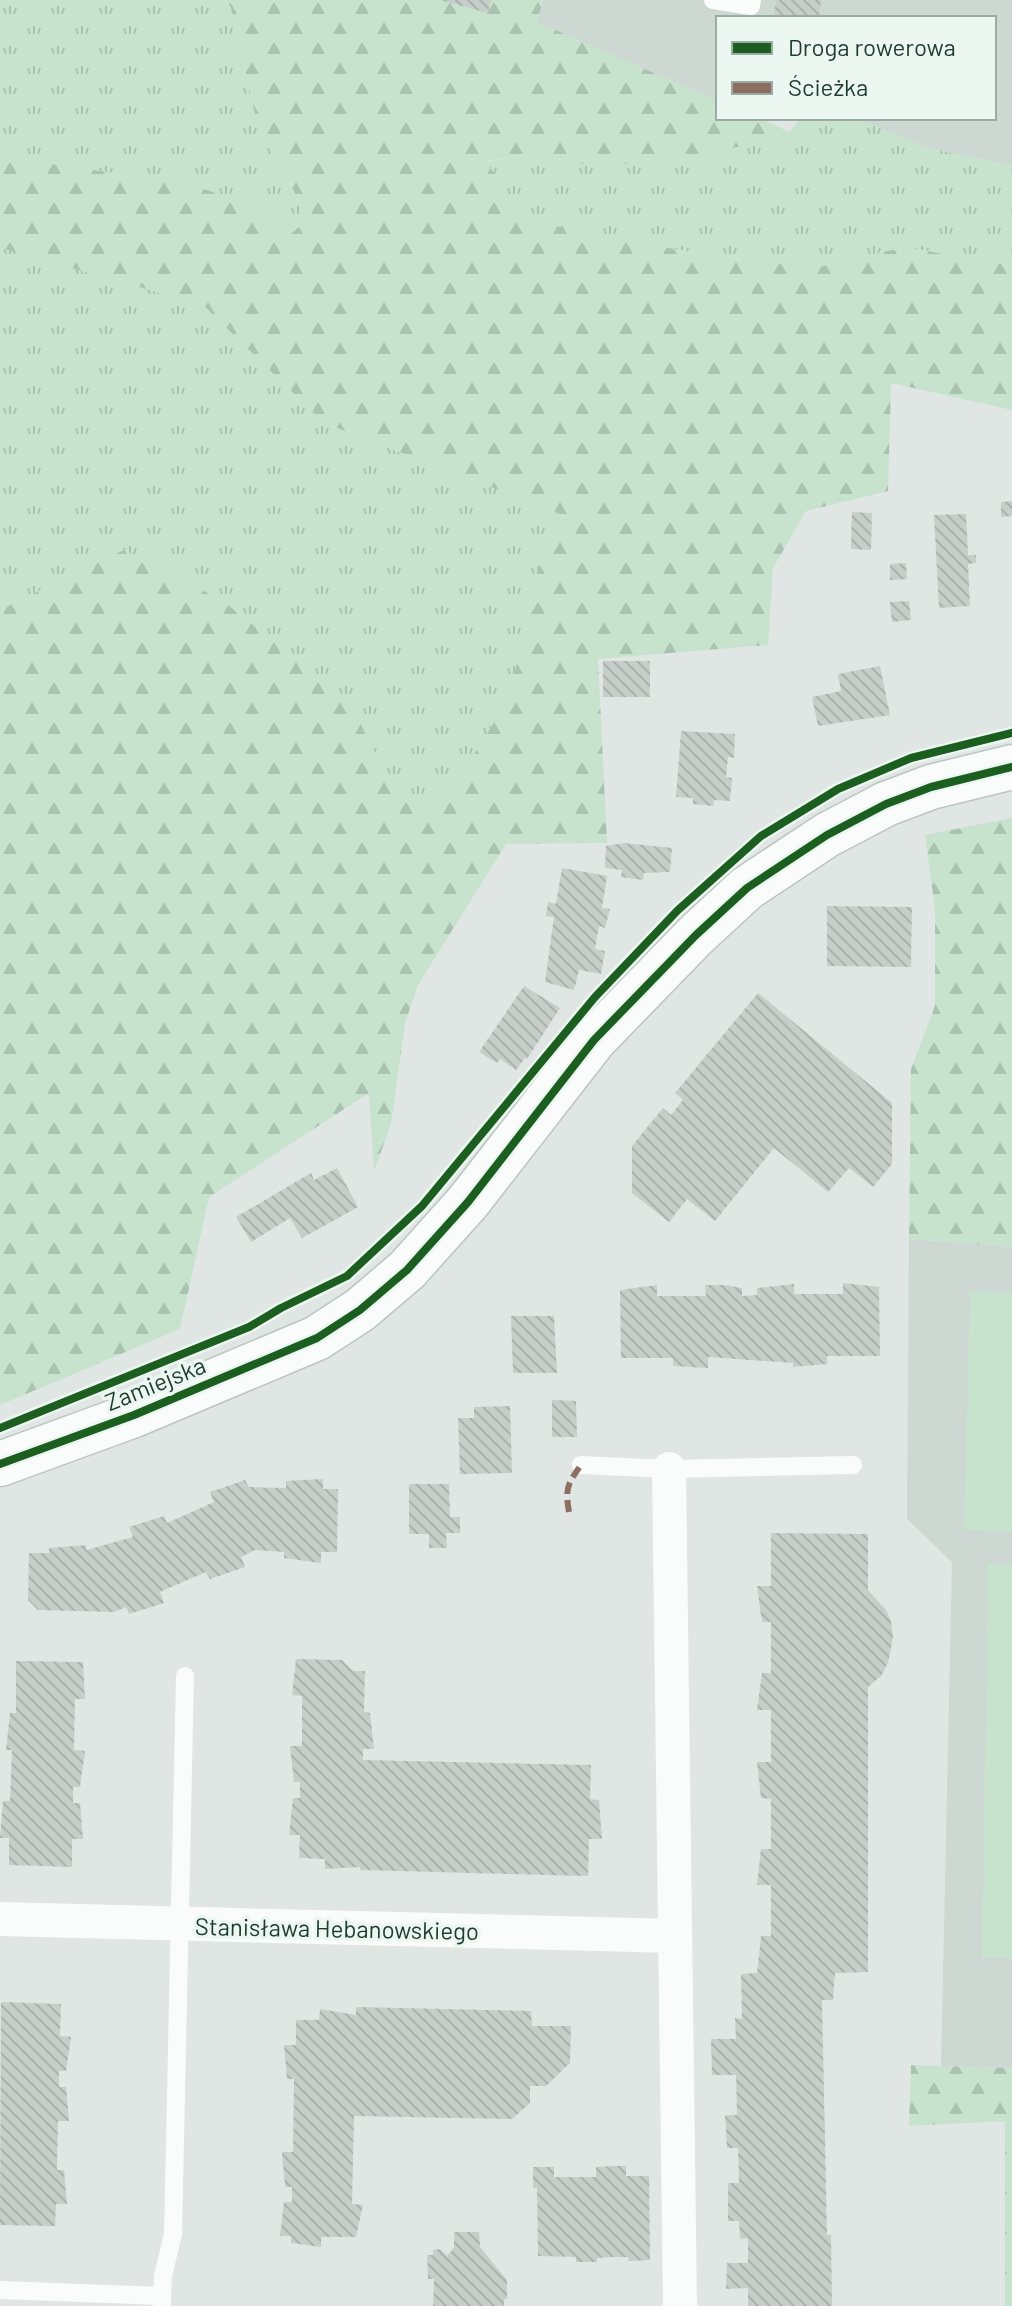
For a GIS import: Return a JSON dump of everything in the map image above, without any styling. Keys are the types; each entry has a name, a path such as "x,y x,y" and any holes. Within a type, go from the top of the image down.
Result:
{"street":[{"name":"Zamiejska","path":"0,1464 134,1415 317,1338 360,1310 407,1270 468,1202 594,1040 696,935 747,888 827,835 886,804 931,787 1012,767"},
{"path":"669,1469 680,2306"},
{"name":"Stanisława Hebanowskiego","path":"0,1919 675,1936"}],"lane":[{"path":"713,0 751,6 752,0"},
{"path":"581,1465 669,1469 853,1465"},
{"path":"0,2290 162,2301 163,2276 173,2234 185,1676"}],"shaded area":[{"path":"543,0 1012,0 1012,165 931,149 861,120 996,120 996,16 716,16 716,100 536,22"},
{"path":"909,1239 1012,1247 1012,2068 941,2066 952,1562 907,1519"}],"green space":[{"path":"0,0 227,0 257,123 298,199 304,224 287,237 263,209 74,169 0,157"},
{"path":"227,0 543,0 537,22 716,100 716,120 762,120 790,132 691,160 592,166 532,154 486,161 525,220 695,253 814,268 905,247 1012,266 1012,410 891,383 888,491 806,511 773,568 768,645 598,659 607,843 506,844 418,985 405,1023 391,1124 374,1171 369,1093 209,1197 180,1329 0,1405 0,610 124,550 223,601 350,703 394,790 430,808 464,770 509,698 538,568 571,518 324,423 203,305 0,248 0,157 186,183 263,209 287,237 304,223 298,199 257,123"},
{"path":"799,120 861,120 931,149 1012,165 1012,266 905,247 814,268 695,253 525,220 485,162 532,154 592,166 790,132"},
{"path":"0,248 203,305 324,423 571,518 538,568 509,698 464,770 430,808 394,791 350,703 125,550 0,610"},
{"path":"1012,818 1012,1247 909,1239 911,1069 935,1006 935,909 925,835"},
{"path":"970,1292 1012,1293 1012,1532 964,1530"},
{"path":"988,1564 1012,1565 1012,1958 982,1958"},
{"path":"911,2065 1012,2068 1012,2306 1005,2306 1005,2121 909,2126"}],"building":[{"path":"440,0 491,0 488,13"},
{"path":"776,0 821,0 819,16 774,15"},
{"path":"1012,501 1012,516 1001,517 1001,502"},
{"path":"852,512 872,513 871,550 851,549"},
{"path":"966,514 968,555 976,555 976,563 968,564 970,606 939,608 934,515"},
{"path":"906,563 907,579 890,580 890,564"},
{"path":"909,601 911,620 892,622 890,602"},
{"path":"603,661 650,661 650,697 603,697"},
{"path":"880,666 890,715 818,726 812,697 841,691 838,674"},
{"path":"681,731 735,734 734,758 728,757 726,777 732,778 730,801 714,800 713,806 693,804 693,798 676,797"},
{"path":"624,843 672,848 670,872 644,873 643,880 621,877 622,870 605,868 606,846"},
{"path":"562,868 607,876 602,908 610,909 605,928 599,926 595,949 605,951 601,974 579,970 574,990 545,982 554,917 546,916 548,902 556,904"},
{"path":"827,906 912,907 911,967 827,966"},
{"path":"524,986 560,1008 527,1059 516,1070 500,1059 497,1063 479,1052"},
{"path":"758,993 892,1103 892,1164 873,1187 849,1168 828,1192 774,1148 715,1221 687,1199 669,1222 632,1193 632,1146 663,1108 671,1115 683,1100 675,1093"},
{"path":"337,1168 358,1207 302,1238 290,1218 251,1242 236,1217 311,1173 314,1180"},
{"path":"843,1283 879,1287 880,1356 827,1356 827,1364 793,1367 793,1363 708,1357 708,1368 673,1366 673,1358 621,1358 620,1290 657,1285 657,1296 706,1296 705,1285 724,1285 742,1288 742,1296 757,1295 757,1288 794,1284 794,1294 843,1294"},
{"path":"511,1316 554,1316 557,1373 513,1373"},
{"path":"552,1400 576,1401 577,1437 552,1437"},
{"path":"510,1406 512,1473 460,1474 458,1418 474,1418 474,1407"},
{"path":"323,1479 323,1489 338,1489 337,1552 321,1552 321,1563 284,1558 284,1552 255,1550 241,1557 245,1567 210,1579 206,1572 160,1592 164,1603 129,1614 126,1607 114,1612 38,1610 28,1600 29,1553 49,1553 49,1548 86,1545 86,1550 133,1537 129,1527 164,1516 167,1523 214,1502 210,1492 245,1480 249,1487 286,1488 286,1481"},
{"path":"409,1484 449,1484 450,1517 460,1517 460,1533 446,1533 447,1548 429,1548 429,1534 409,1534"},
{"path":"771,1533 868,1534 868,1590 886,1610 893,1637 888,1663 881,1676 868,1687 868,1972 835,1973 833,2000 822,2000 827,2235 831,2235 832,2306 748,2306 748,2288 726,2289 727,2263 748,2263 748,2238 740,2239 739,2221 728,2221 728,2183 739,2183 738,2148 727,2148 725,2115 737,2115 736,2075 712,2075 711,2039 736,2039 735,2018 742,2019 741,1974 757,1973 761,1936 771,1936 771,1885 757,1885 761,1849 771,1849 771,1799 761,1798 757,1762 771,1762 771,1710 757,1710 762,1673 771,1673 771,1622 762,1622 757,1586 771,1586"},
{"path":"296,1659 342,1660 353,1671 365,1671 364,1712 370,1713 374,1749 363,1749 363,1760 591,1765 590,1799 599,1800 602,1839 589,1839 588,1876 360,1870 360,1867 325,1869 325,1859 299,1858 300,1835 289,1835 293,1798 300,1798 300,1782 294,1782 290,1746 302,1746 302,1696 292,1695"},
{"path":"16,1661 83,1662 85,1699 75,1699 74,1750 85,1751 80,1787 73,1787 73,1803 80,1803 83,1839 72,1839 72,1867 9,1865 9,1838 0,1838 3,1801 10,1801 12,1750 6,1750 10,1713 16,1713"},
{"path":"1,2002 61,2004 60,2036 71,2037 66,2071 59,2071 59,2087 66,2087 69,2121 58,2121 57,2170 64,2170 67,2204 56,2204 55,2226 0,2225"},
{"path":"356,2007 531,2011 532,2026 571,2026 570,2063 546,2086 530,2086 530,2103 512,2119 354,2116 352,2204 363,2205 356,2237 321,2237 321,2247 291,2243 291,2236 280,2236 284,2202 292,2202 292,2187 285,2187 282,2152 293,2152 294,2079 287,2079 284,2045 296,2045 296,2020 319,2020 320,2009 356,2015"},
{"path":"626,2166 626,2176 649,2176 650,2260 629,2261 628,2257 613,2257 597,2258 597,2262 576,2262 576,2257 538,2256 537,2188 533,2188 533,2167 554,2167 554,2177 596,2177 596,2167"},
{"path":"454,2232 479,2232 480,2247 507,2280 504,2306 433,2306 434,2279 428,2279 427,2255 433,2255 433,2250 440,2249 447,2256 454,2248"}],"marked path":[{"path":"569,1512 568,1487 581,1465"}],"cycle path":[{"path":"0,1428 249,1327 347,1276 422,1206 595,997 678,910 761,836 838,789 911,758 1012,733"},
{"path":"0,1464 134,1415 317,1338 360,1310 407,1270 468,1202 594,1040 696,935 747,888 827,835 886,804 931,787 1012,767"}]}
